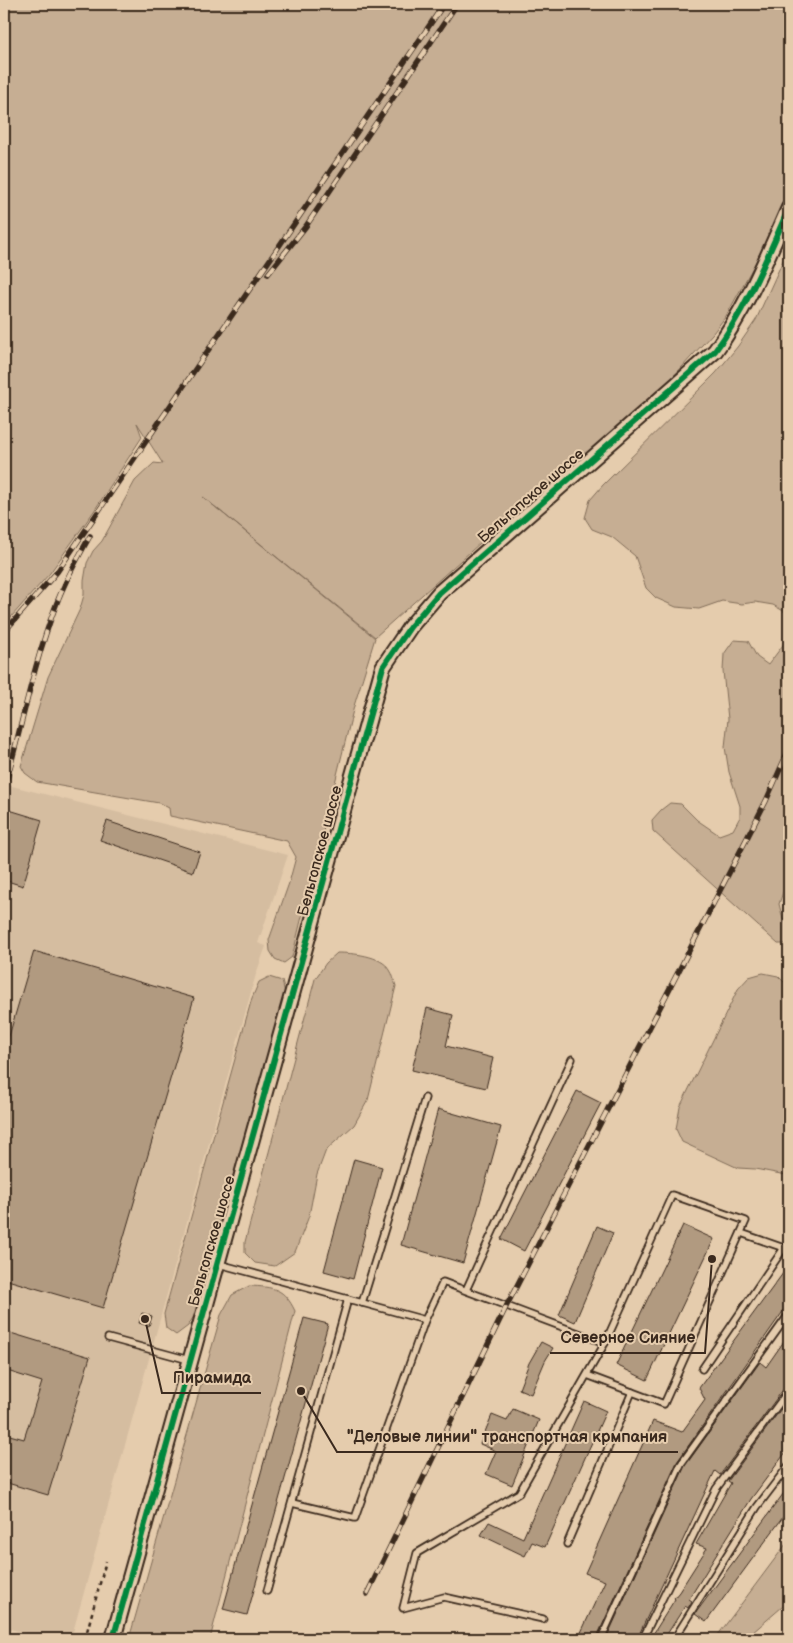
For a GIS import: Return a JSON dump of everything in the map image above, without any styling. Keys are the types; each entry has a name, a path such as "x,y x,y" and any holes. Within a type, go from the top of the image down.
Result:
{"street":[{"name":"Бельгопское шоссе","path":"113,1639 219,1264 383,668 410,627 440,593 715,350 732,329 741,312 789,208"}],"lane":[{"path":"466,1290 572,1059"},
{"path":"362,1303 425,1098"},
{"path":"543,1619 444,1597 403,1608 417,1553 519,1493 605,1343 672,1195 746,1221 664,1404 587,1375"},
{"path":"702,1369 787,1248 741,1233"},
{"path":"219,1264 425,1320"},
{"path":"292,1503 355,1518 425,1320 443,1282 605,1343"},
{"path":"267,1592 348,1299"},
{"path":"601,1639 682,1464 789,1314"},
{"path":"108,1338 192,1361"},
{"path":"644,1638 716,1489 789,1390"},
{"path":"567,1544 632,1392"},
{"path":"674,1639 758,1507 789,1465"}],"path":[{"path":"86,1639 106,1561"}],"shaded area":[{"path":"4,4 789,4 789,194 764,247 726,316 713,333 644,406 480,543 375,637 203,497 375,638 354,706 292,957 284,963 275,959 270,951 269,940 296,857 287,841 170,816 169,808 159,803 37,782 25,773 21,766 48,677 80,609 84,595 87,563 93,551 102,541 135,481 154,463 163,464 137,423 142,437 94,511 50,573 4,625"},
{"path":"789,247 789,623 787,613 773,605 755,602 742,604 722,601 699,609 676,607 656,598 646,588 635,556 612,537 592,529 585,518 590,500 716,373 738,346 756,320"},
{"path":"789,628 789,874 779,904 783,919 789,927 789,944 778,944 653,831 652,820 670,803 681,804 697,820 719,835 733,830 740,817 740,806 729,772 725,747 728,719 723,671 724,654 734,640 748,641 757,657 768,665 783,645"},
{"path":"4,784 288,855 258,943 266,946 256,974 71,1639 45,1639 4,1627"},
{"path":"337,953 358,954 380,961 390,970 396,986 368,1100 354,1125 326,1150 317,1174 309,1216 295,1252 275,1266 255,1263 245,1253 245,1242 315,979 326,963"},
{"path":"763,973 778,976 789,987 789,1178 786,1175 738,1168 682,1142 676,1129 680,1107 738,989 749,977"},
{"path":"269,977 282,981 286,997 197,1311 188,1326 176,1335 166,1328 164,1314 252,998 259,982"},
{"path":"249,1286 277,1290 287,1298 295,1311 210,1639 129,1639 221,1315 232,1295"},
{"path":"789,1540 789,1601 745,1639 715,1639"}],"building":[{"path":"6,809 42,820 23,886 4,880 4,817"},
{"path":"107,821 200,852 193,872 100,840"},
{"path":"34,951 194,998 103,1308 4,1279 4,1053"},
{"path":"427,1008 453,1015 446,1046 493,1058 486,1088 412,1070"},
{"path":"577,1091 601,1103 524,1251 501,1239"},
{"path":"438,1109 501,1127 463,1263 401,1245"},
{"path":"354,1159 382,1167 353,1279 324,1271"},
{"path":"683,1225 714,1239 647,1380 616,1365"},
{"path":"597,1226 613,1233 575,1322 559,1315"},
{"path":"789,1265 789,1303 677,1462 596,1639 578,1639 605,1581 585,1573 653,1421 682,1432 705,1400 699,1388"},
{"path":"142,1313 152,1316 149,1326 139,1323"},
{"path":"304,1318 328,1324 247,1615 223,1609"},
{"path":"4,1331 90,1357 48,1495 4,1482 4,1443 6,1434 24,1439 42,1382 4,1370"},
{"path":"789,1334 789,1385 785,1387 720,1475 715,1471 637,1639 606,1639 685,1466 760,1362 766,1367"},
{"path":"541,1342 553,1348 545,1361 531,1394 519,1389 529,1363"},
{"path":"789,1398 789,1448 751,1499 689,1599 692,1601 688,1608 685,1606 664,1639 650,1639 707,1548 696,1544 731,1483 728,1481"},
{"path":"584,1401 606,1411 545,1547 532,1542 525,1556 481,1535 489,1522 523,1538"},
{"path":"513,1409 539,1420 512,1485 486,1474 496,1451 480,1444 492,1415 507,1421"},
{"path":"789,1486 789,1509 706,1622 695,1614"}],"railway":[{"path":"4,632 57,572 444,4"},
{"path":"268,274 306,226 457,4"},
{"path":"4,790 48,628 63,587 90,536"},
{"path":"367,1594 507,1305 766,801 789,749"}],"cycle path":[{"path":"113,1639 383,667 410,627 439,593 715,351 747,300 789,208"}],"place":[{"name":"Северное Сияние","path":"712,1259"},
{"name":"Пирамида","path":"145,1319"},
{"name":"\"Деловые линии\" транспортная крмпания","path":"301,1391"}]}
